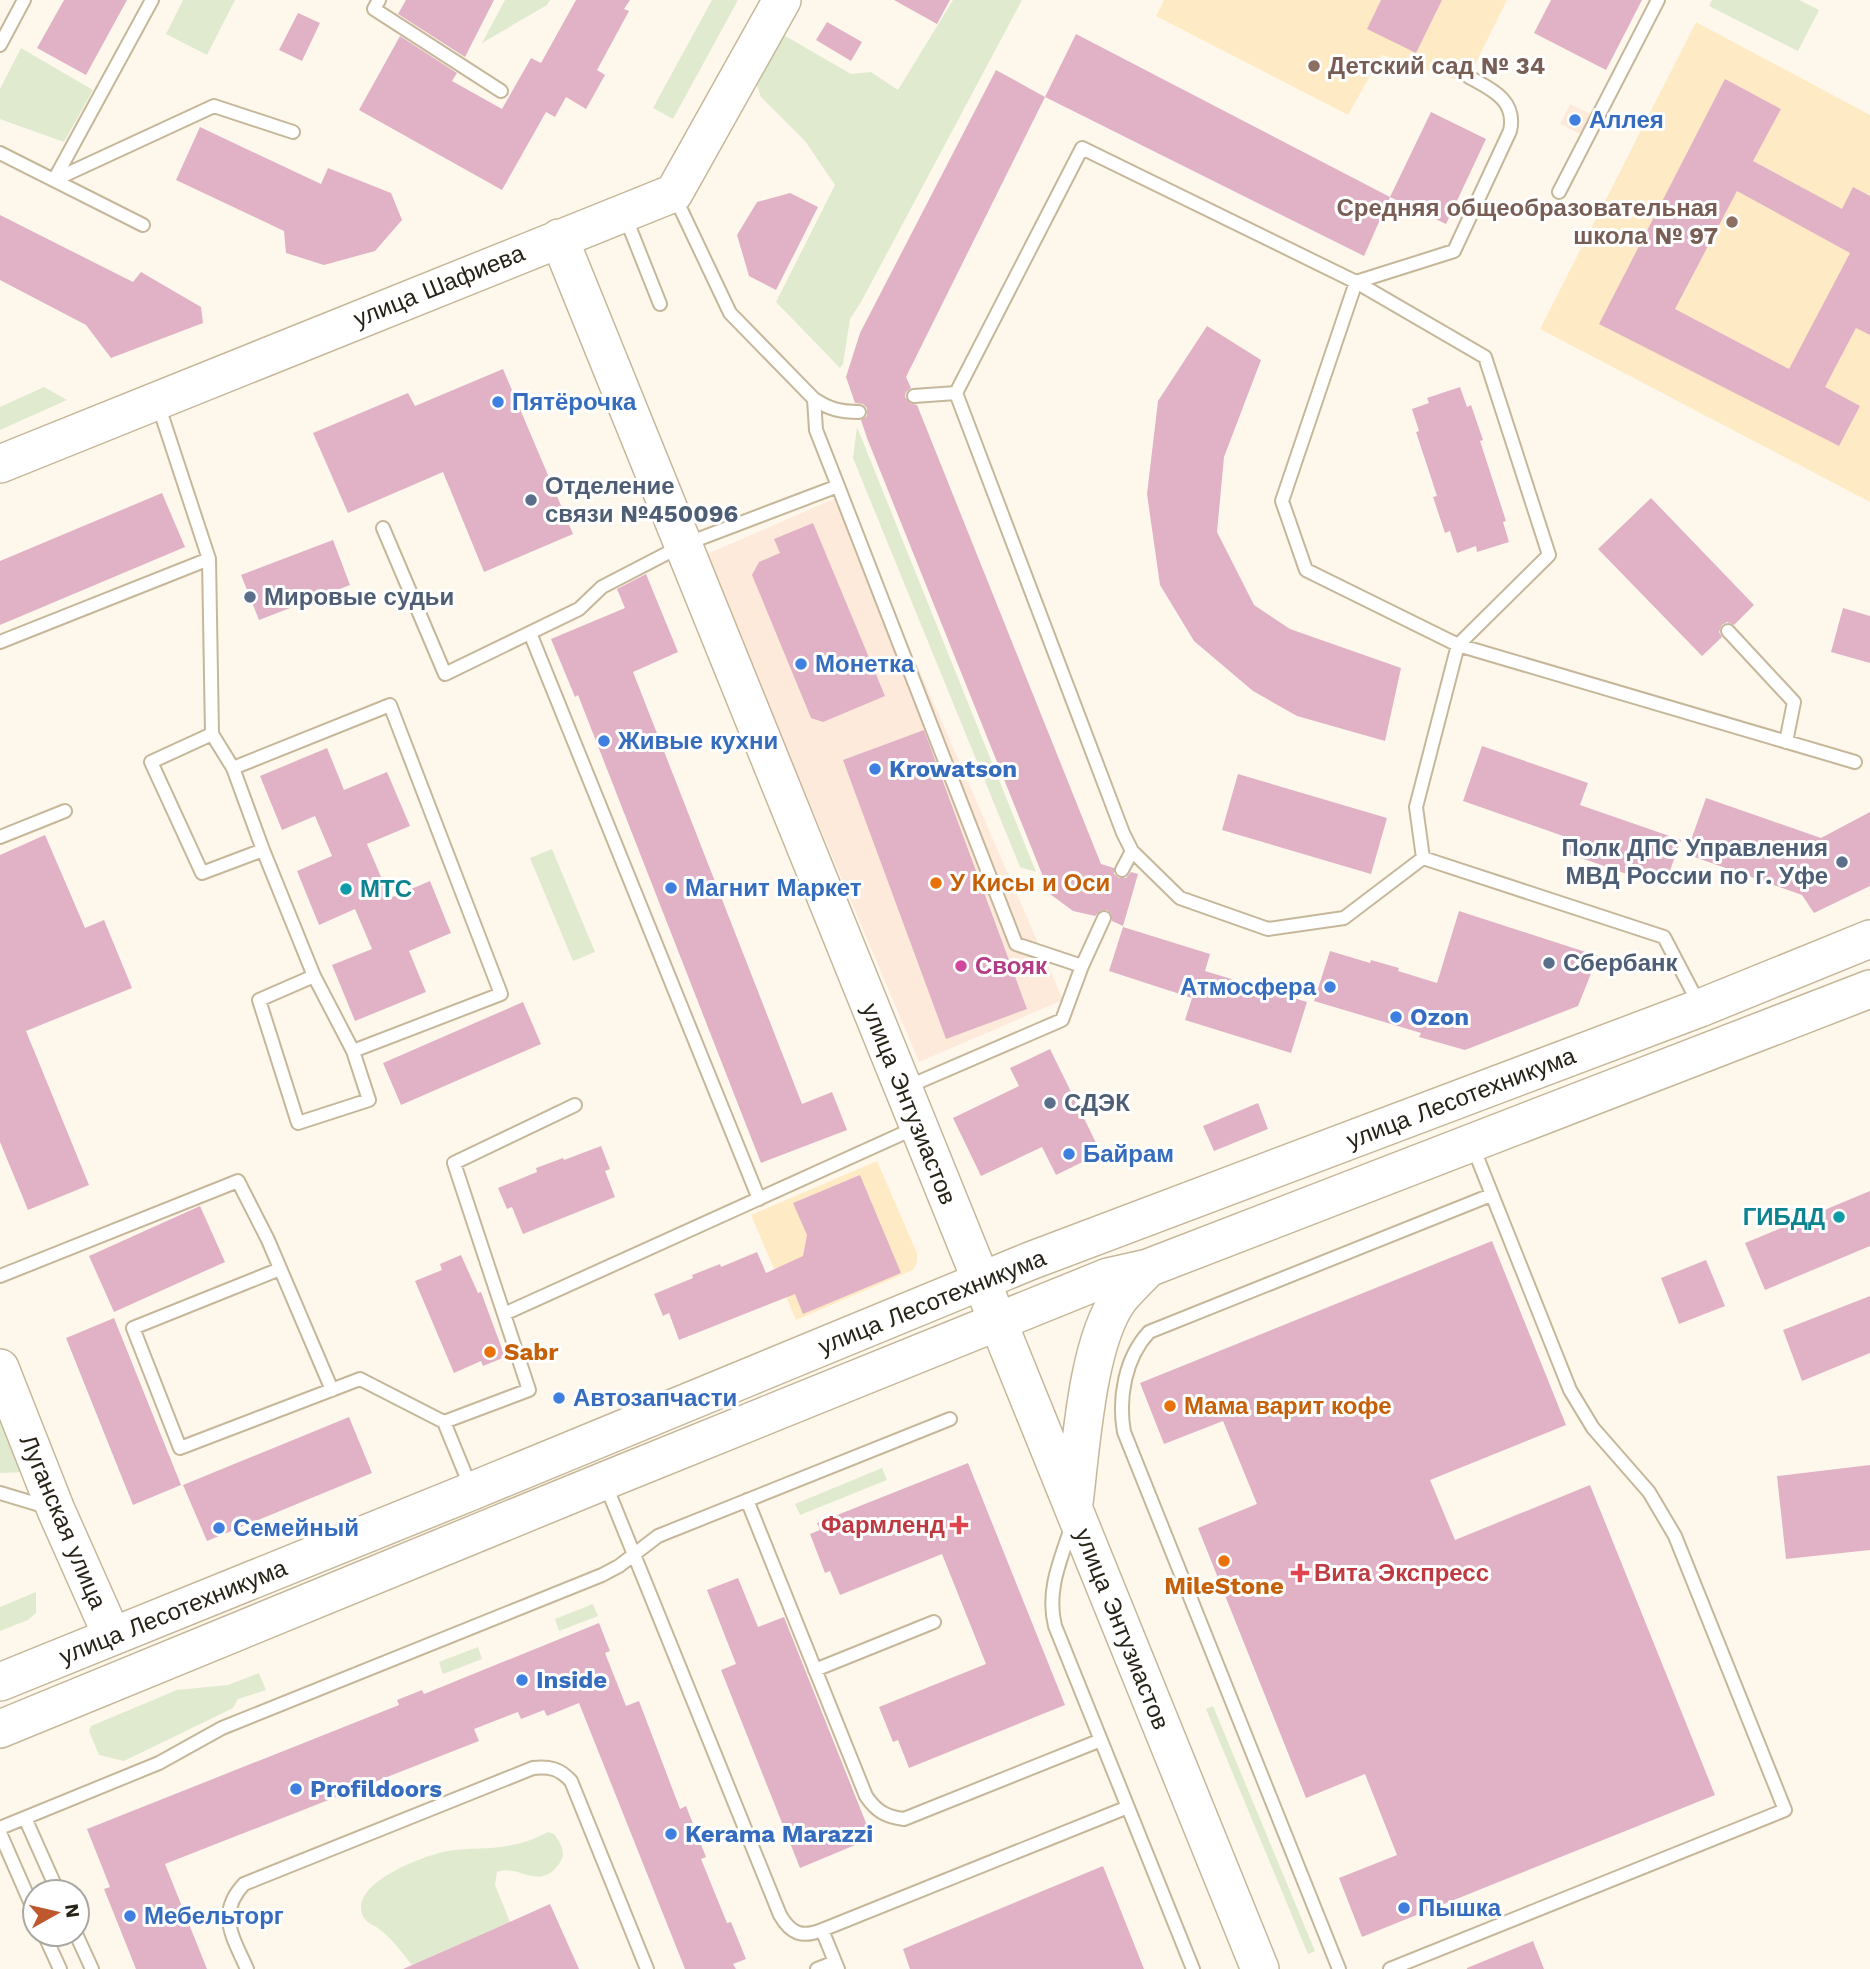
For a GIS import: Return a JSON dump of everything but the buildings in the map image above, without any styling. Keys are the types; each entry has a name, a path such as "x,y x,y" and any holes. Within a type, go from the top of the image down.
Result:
{"main road":[{"path":"674,193 782,0"},
{"name":"улица Шафиева","path":"0,464 674,193"},
{"name":"улица Энтузиастов","path":"559,238 1260,1969"},
{"name":"улица Лесотехникума","path":"0,1682 1043,1256 1700,1008 1870,939"},
{"name":"улица Лесотехникума","path":"0,1728 1108,1278 1149,1268 1870,989"},
{"path":"1074,1511 1087,1395 1100,1340 1118,1300 1149,1268"},
{"name":"Луганская улица","path":"0,1368 57,1510 112,1636"}],"lane":[{"path":"0,45 24,0"},
{"path":"54,180 152,0"},
{"path":"379,0 374,9 501,91"},
{"path":"1559,192 1658,0"},
{"path":"1356,282 1454,251 1512,122 1508,106 1501,96 1469,77"},
{"path":"54,180 214,106 293,132"},
{"path":"1082,148 1356,282 1485,357 1549,555 1458,645 1416,807 1423,858 1345,918 1268,929 1180,898 1132,851 1123,834 956,393 1082,148"},
{"path":"0,153 143,225"},
{"path":"674,193 730,313 814,399 827,408 841,412 859,412"},
{"path":"624,213 660,304"},
{"path":"1356,282 1282,501 1306,569 1458,645 1855,762"},
{"path":"914,396 956,393"},
{"path":"814,399 816,430 1016,944 1082,967"},
{"path":"157,400 209,559 212,733 233,768 314,976 353,1051 369,1100 298,1123 259,1000 314,976"},
{"path":"383,528 445,674 579,609 602,587 683,545 838,486"},
{"path":"0,642 209,559"},
{"path":"1727,631 1794,702 1786,742"},
{"path":"530,633 759,1199"},
{"path":"233,768 390,705 501,994 353,1051"},
{"path":"212,733 151,762 202,873 263,850"},
{"path":"0,836 65,811"},
{"path":"1122,870 1132,851"},
{"path":"1423,858 1664,937 1700,1008"},
{"path":"903,1089 1062,1020 1104,918"},
{"path":"443,1422 529,1390 454,1163 575,1105"},
{"path":"504,1314 919,1127"},
{"path":"1390,1969 1785,1810 1675,1536 1649,1492 1593,1428 1580,1409 1472,1143"},
{"path":"0,1276 238,1181 268,1240 332,1390"},
{"path":"1339,1969 1124,1432 1121,1415 1122,1394 1136,1346 1149,1332 1491,1195"},
{"path":"280,1269 133,1328 180,1448 360,1379 443,1422 472,1491"},
{"path":"21,1880 0,1830 159,1763 222,1728 602,1575 658,1536 950,1419"},
{"path":"604,1481 780,1915 791,1929 809,1936 1128,1807"},
{"path":"0,1493 57,1510"},
{"path":"747,1500 866,1796 879,1811 893,1818 904,1819 1101,1740"},
{"path":"1074,1511 1055,1575 1052,1612 1193,1969"},
{"path":"815,1670 934,1622"},
{"path":"247,1969 231,1934 228,1919 235,1893 244,1884 533,1768 547,1767 564,1773 571,1781 647,1969"},
{"path":"25,1818 52,1878"},
{"path":"817,1969 836,1965 822,1930"},
{"path":"50,1948 60,1969"},
{"path":"82,1948 92,1969"}],"shaded area":[{"name":"Детский сад № 34","path":"1164,0 1507,0 1466,83 1382,55 1348,115 1156,16"},
{"name":"Средняя общеобразовательная школа № 97","path":"1696,22 1870,115 1870,502 1540,329"},
{"path":"1570,104 1591,114 1580,134 1560,124"},
{"path":"843,495 1063,1000 919,1062 705,555"},
{"path":"877,1161 917,1253 913,1270 796,1320 751,1215"}],"green space":[{"path":"183,0 235,0 207,55 166,34"},
{"path":"505,0 550,0 547,5 482,43"},
{"path":"712,0 738,0 673,119 653,108"},
{"path":"953,0 1022,0 850,319 843,364 840,368 776,302 835,185 805,141 761,97 756,83 782,34 851,74 871,72 898,90"},
{"path":"1712,0 1799,0 1819,10 1798,51 1709,6"},
{"path":"21,48 93,90 64,142 0,119 0,89"},
{"path":"44,387 67,400 0,430 0,407"},
{"path":"857,427 1036,872 1020,867 853,458"},
{"path":"552,849 595,952 573,961 530,858"},
{"path":"0,1405 27,1472 0,1473"},
{"path":"882,1468 887,1480 800,1515 795,1504"},
{"path":"36,1592 36,1613 28,1620 0,1631 0,1607"},
{"path":"593,1604 598,1616 559,1631 555,1619"},
{"path":"478,1647 482,1659 443,1674 439,1662"},
{"path":"259,1673 266,1690 238,1699 233,1708 124,1761 99,1755 89,1731 91,1726 177,1690 228,1685"},
{"path":"1213,1706 1315,1951 1308,1954 1206,1709"},
{"path":"548,1832 554,1834 563,1852 559,1864 551,1872 536,1876 505,1870 497,1872 495,1885 510,1922 412,1965 388,1937 363,1916 361,1904 377,1882 422,1858 448,1851 517,1844"}],"place":[{"name":"Детский сад № 34","path":"1314,66"},
{"name":"Аллея","path":"1575,120"},
{"name":"Средняя общеобразовательная школа № 97","path":"1732,222"},
{"name":"Пятёрочка","path":"498,402"},
{"name":"Отделение связи №450096","path":"531,500"},
{"name":"Мировые судьи","path":"250,597"},
{"name":"Монетка","path":"801,664"},
{"name":"Живые кухни","path":"604,741"},
{"name":"Krowatson","path":"875,769"},
{"name":"Полк ДПС Управления МВД России по г. Уфе","path":"1842,862"},
{"name":"У Кисы и Оси","path":"936,883"},
{"name":"Магнит Маркет","path":"671,888"},
{"name":"МТС","path":"346,889"},
{"name":"Сбербанк","path":"1549,963"},
{"name":"Свояк","path":"961,966"},
{"name":"Атмосфера","path":"1330,987"},
{"name":"Ozon","path":"1396,1017"},
{"name":"СДЭК","path":"1050,1103"},
{"name":"Байрам","path":"1069,1154"},
{"name":"ГИБДД","path":"1839,1217"},
{"name":"Sabr","path":"490,1352"},
{"name":"Автозапчасти","path":"559,1398"},
{"name":"Мама варит кофе","path":"1170,1406"},
{"name":"Фармленд","path":"959,1525"},
{"name":"Семейный","path":"219,1528"},
{"name":"MileStone","path":"1224,1561"},
{"name":"Вита Экспресс","path":"1300,1573"},
{"name":"Inside","path":"522,1680"},
{"name":"Profildoors","path":"296,1789"},
{"name":"Kerama Marazzi","path":"671,1834"},
{"name":"Пышка","path":"1404,1908"},
{"name":"Мебельторг","path":"130,1916"}]}
